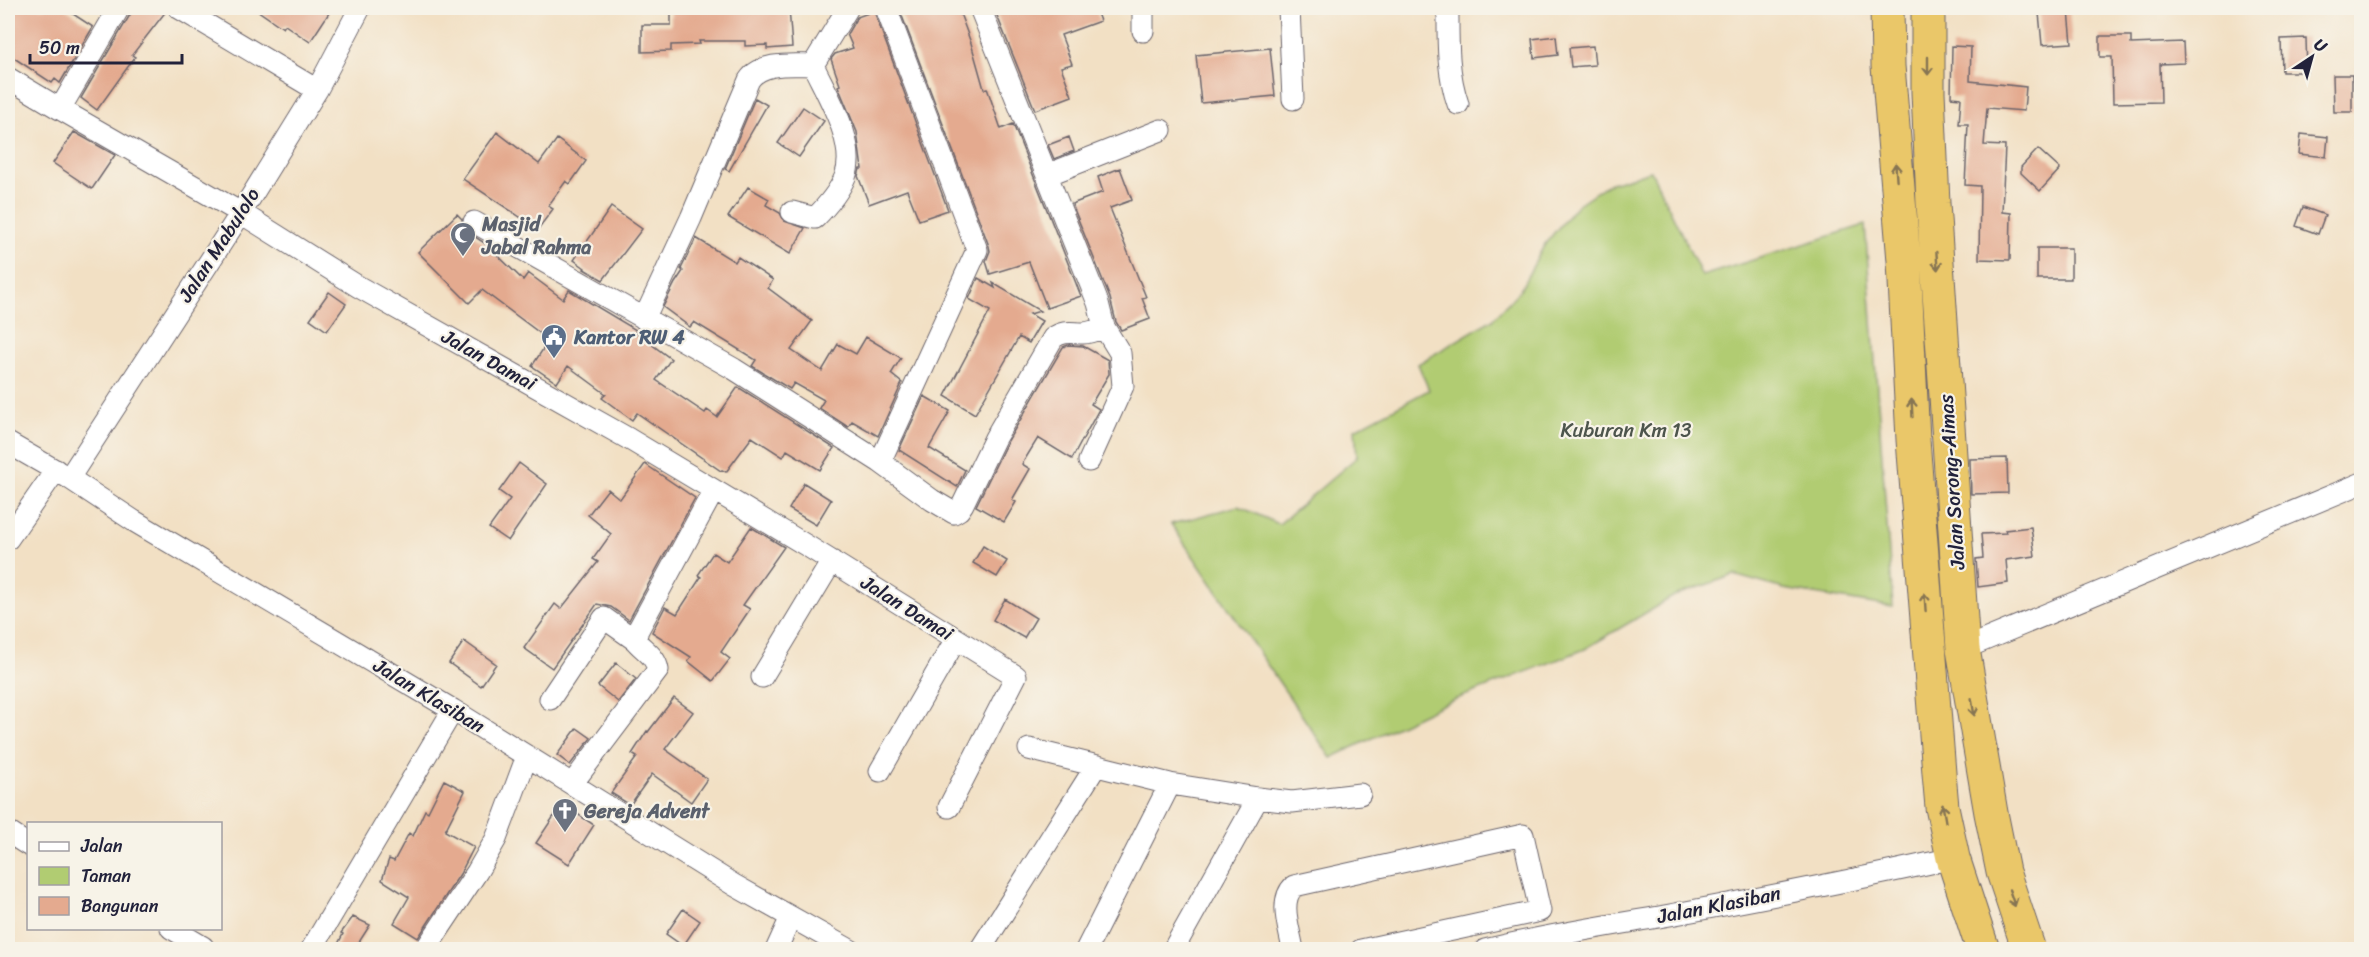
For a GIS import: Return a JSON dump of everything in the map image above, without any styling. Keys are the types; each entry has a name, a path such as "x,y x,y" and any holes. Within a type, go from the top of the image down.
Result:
{"highway":[{"name":"Jalan Sorong-Aimas","path":"1887,8 1888,66 1904,261 1913,440 1942,807 1953,858 1983,950"},
{"name":"Jalan Sorong-Aimas","path":"1928,8 1928,92 1933,203 1963,649 2003,872 2026,948"},
{"path":"1898,204 1933,203"}],"street":[{"path":"60,109 119,8"},
{"path":"178,8 317,90"},
{"name":"Jalan Mabulolo","path":"8,539 63,474 241,213 317,90 360,8"},
{"path":"813,65 848,8"},
{"path":"880,462 977,250 886,8"},
{"path":"980,8 1098,303 1104,327 1120,353 1124,386 1089,461"},
{"path":"1143,8 1143,31"},
{"path":"1289,8 1293,99"},
{"path":"1448,8 1448,62 1451,84 1458,104"},
{"path":"792,212 815,218 838,190 845,177 849,158 844,134 813,65"},
{"path":"644,319 691,218 748,80 759,69 772,66 813,65"},
{"name":"Jalan Damai","path":"8,78 241,213 359,287 629,439 832,561 1016,676 949,807"},
{"path":"1047,175 1161,130"},
{"path":"474,222 734,369 880,462 945,509 954,513 959,510 972,488 995,438 1053,338 1059,333 1068,331 1083,333 1104,327"},
{"name":"Jalan Klasiban","path":"8,443 63,474 134,521 453,710 734,885 850,950"},
{"path":"1963,649 2361,483"},
{"path":"635,640 638,630 714,490"},
{"path":"762,677 832,561"},
{"path":"550,699 604,618 635,640 657,663 658,670 572,784"},
{"path":"880,771 956,639"},
{"path":"311,950 453,710"},
{"path":"1029,749 1170,784 1258,798 1293,802 1360,794"},
{"path":"425,950 496,839 527,756"},
{"path":"980,950 1096,766"},
{"path":"1086,950 1170,784"},
{"path":"1173,950 1258,798"},
{"path":"8,832 27,844"},
{"path":"1293,950 1285,902 1287,892 1294,886 1523,835 1545,935"},
{"name":"Jalan Klasiban","path":"1485,950 1545,935 1656,917 1953,858"},
{"path":"1361,950 1540,911"},
{"path":"777,950 791,917"},
{"path":"174,930 204,949"}],"green space":[{"name":"Kuburan Km 13","path":"1651,171 1702,276 1865,225 1893,607 1784,589 1734,575 1674,596 1585,649 1446,703 1331,758 1171,524 1238,506 1279,524 1357,457 1355,429 1429,390 1418,364 1493,319 1520,290 1545,244 1577,205 1608,184"}],"building":[{"path":"12,8 64,8 93,27 60,83 55,79 52,83 8,54 8,15"},
{"path":"134,8 166,8 167,10 132,55 135,57 97,110 81,98"},
{"path":"254,8 321,8 329,13 310,42 285,25 283,28"},
{"path":"671,8 789,8 792,47 767,49 767,45 745,46 745,41 699,41 700,44 671,45 671,51 642,52 642,25 671,25"},
{"path":"899,8 958,8 984,89 987,88 1001,129 1013,124 1081,296 1047,308 1029,262 990,274 986,261 990,251 989,246"},
{"path":"994,8 1095,8 1100,21 1061,35 1072,64 1061,67 1072,96 1035,110"},
{"path":"874,11 948,210 919,220 907,190 869,204 858,176 862,169 857,132 838,86 840,85 831,59 835,54 853,48 847,34 857,17"},
{"path":"2069,11 2072,43 2042,45 2039,13"},
{"path":"1556,36 1558,55 1534,58 1532,39"},
{"path":"2100,36 2131,36 2131,44 2183,42 2184,63 2160,64 2161,102 2113,103 2112,57 2100,57"},
{"path":"2306,38 2307,72 2282,72 2281,39"},
{"path":"1593,46 1595,65 1571,67 1569,48"},
{"path":"1952,46 1971,47 1970,81 2026,87 2024,111 1987,108 1984,145 2005,146 2002,212 2011,213 2010,260 1979,259 1980,186 1965,185 1968,124 1959,124 1961,98 1951,97"},
{"path":"1270,48 1275,96 1201,103 1196,55"},
{"path":"2333,75 2352,75 2352,112 2334,112"},
{"path":"755,98 767,105 729,171 725,169"},
{"path":"803,107 824,121 799,157 778,143"},
{"path":"74,132 115,155 92,189 53,163"},
{"path":"497,132 539,164 557,139 586,161 570,184 566,181 548,206 553,209 538,229 463,179"},
{"path":"2301,134 2328,137 2326,157 2299,154"},
{"path":"1069,137 1074,151 1054,159 1048,145"},
{"path":"2038,149 2060,169 2040,191 2021,173 2021,167"},
{"path":"1120,168 1132,200 1110,208 1146,297 1142,298 1150,319 1121,330 1072,204 1103,192 1098,177"},
{"path":"748,187 769,199 766,205 780,213 784,221 805,228 790,254 728,217"},
{"path":"611,207 642,229 603,280 574,260"},
{"path":"2303,207 2325,215 2318,234 2296,226"},
{"path":"457,214 462,219 463,229 486,244 523,280 528,273 563,299 569,290 636,330 635,332 671,359 656,380 705,413 707,410 717,417 738,387 834,448 820,470 787,450 783,457 752,437 726,472 721,471 637,413 632,420 602,398 606,394 568,366 557,383 532,366 549,340 482,290 469,303 418,252"},
{"path":"696,238 735,262 738,257 773,280 768,288 812,321 791,350 822,371 838,344 856,354 866,337 901,358 891,374 902,383 878,436 852,421 848,427 819,408 824,400 794,383 790,389 752,366 756,360 694,322 690,327 663,307 683,271 681,269"},
{"path":"2037,248 2071,248 2071,279 2037,279"},
{"path":"978,278 995,288 993,283 1040,311 1030,314 1042,321 1029,343 1019,337 975,414 945,396 990,311 969,299"},
{"path":"329,292 346,304 327,331 310,319"},
{"path":"1083,346 1108,360 1109,374 1091,404 1099,409 1072,459 1038,438 1022,464 1030,469 1012,500 1016,502 1004,522 976,506 1006,444 1063,347"},
{"path":"924,396 950,411 929,448 965,470 957,487 899,450"},
{"path":"2007,458 2008,493 1971,494 1970,459"},
{"path":"519,463 547,484 508,541 489,528 510,499 499,491"},
{"path":"645,464 695,498 629,620 611,607 597,604 552,668 524,648 555,604 561,609 598,562 593,559 611,534 588,515 608,489 620,499"},
{"path":"804,483 831,500 816,525 789,509"},
{"path":"751,527 784,547 743,605 750,609 721,652 730,659 713,681 688,661 691,657 652,632 665,607 677,614 701,577 698,575 713,553 727,562"},
{"path":"2031,527 2035,556 2006,560 2008,583 1978,587 1976,559 1983,558 1981,534 2006,533 2005,530"},
{"path":"983,546 1007,561 997,577 973,563"},
{"path":"1005,599 1036,618 1024,638 993,620"},
{"path":"464,641 496,664 481,686 449,663"},
{"path":"616,663 636,679 618,702 598,686"},
{"path":"674,698 693,712 665,749 707,779 691,802 652,774 630,805 611,793 637,757 632,754 647,731"},
{"path":"577,728 591,738 570,765 557,755"},
{"path":"444,780 465,791 445,831 474,847 460,874 418,938 394,923 409,897 382,880 389,859 394,861 409,833 413,836 425,810 428,812"},
{"name":"Gereja Advent","path":"562,804 594,825 569,864 536,843"},
{"path":"683,909 700,921 683,946 666,934"},
{"path":"353,917 370,925 354,950 335,950 343,934 341,933"}],"place":[{"name":"Masjid Jabal Rahma","path":"463,258"},
{"name":"Kantor RW 4","path":"554,360"},
{"name":"Gereja Advent","path":"565,834"}]}
